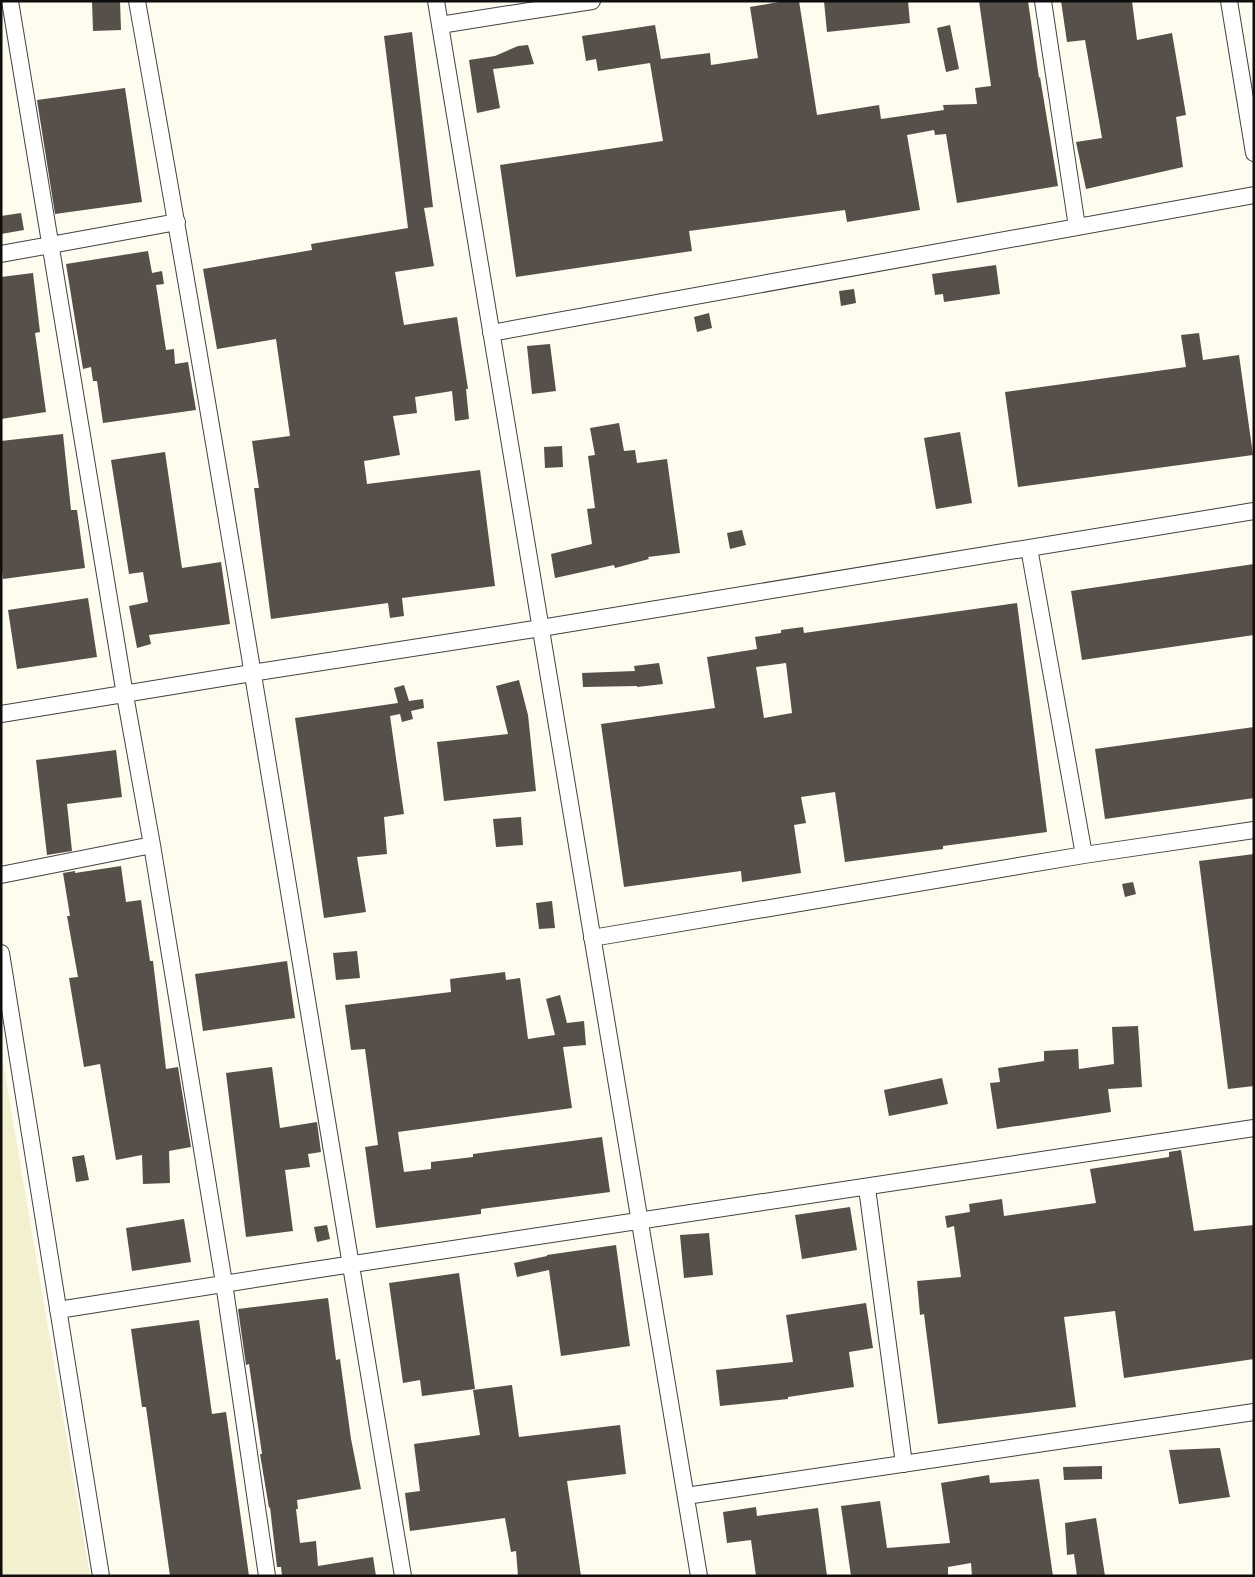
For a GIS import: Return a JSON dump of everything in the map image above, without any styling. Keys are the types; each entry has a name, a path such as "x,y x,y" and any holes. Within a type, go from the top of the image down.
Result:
{"street":[{"path":"10,1 224,1283 267,1576"},
{"path":"137,1 177,222 403,1576"},
{"path":"436,1 699,1576"},
{"path":"440,25 592,1"},
{"path":"1043,1 1077,227"},
{"path":"1229,1 1254,153"},
{"path":"492,334 1254,195"},
{"path":"1,254 177,222"},
{"path":"1,714 541,628 1254,510"},
{"path":"1029,548 1084,855"},
{"path":"592,938 1084,855 1254,830"},
{"path":"1,875 152,845"},
{"path":"1,952 101,1576"},
{"path":"58,1310 224,1283 867,1188 1254,1128"},
{"path":"867,1188 904,1464"},
{"path":"686,1496 1254,1412"}],"shaded area":[{"path":"1,1050 90,1576 1,1576"}],"building":[{"path":"92,1 120,1 121,30 93,31"},
{"path":"784,1 799,1 817,115 879,105 881,119 944,110 943,105 977,104 975,88 991,86 979,1 1028,1 1058,186 957,203 946,134 935,135 934,130 907,135 920,210 847,222 845,210 689,231 692,251 516,277 500,165 663,141 650,63 598,71 596,59 586,61 582,36 655,25 661,59 710,53 711,65 758,58 750,7"},
{"path":"824,1 908,1 910,23 827,32"},
{"path":"1061,1 1132,1 1137,40 1172,33 1186,115 1176,117 1183,167 1086,189 1076,142 1102,138 1085,40 1067,42"},
{"path":"950,25 959,69 946,72 937,28"},
{"path":"412,32 433,207 424,208 434,266 395,272 404,325 457,317 468,389 466,389 469,419 455,421 452,391 415,397 417,413 393,416 400,455 364,461 367,484 480,470 495,586 402,598 404,616 390,618 388,603 271,619 254,488 259,488 252,441 290,436 276,339 217,349 203,269 312,250 311,244 408,228 384,36"},
{"path":"528,45 534,64 493,69 500,108 477,113 469,60 495,56 518,46"},
{"path":"125,88 142,202 55,214 37,100"},
{"path":"21,213 24,230 1,234 1,216"},
{"path":"148,251 152,273 162,271 164,284 156,285 166,350 174,349 175,364 188,362 196,410 103,423 97,381 93,381 91,367 83,369 66,264"},
{"path":"996,265 1000,294 944,302 943,294 935,295 932,274"},
{"path":"33,273 40,332 35,333 46,412 1,419 1,277"},
{"path":"854,289 856,303 841,306 839,291"},
{"path":"709,313 712,328 697,332 694,317"},
{"path":"1199,333 1203,360 1239,355 1253,455 1018,487 1005,392 1186,367 1181,335"},
{"path":"550,344 556,391 532,394 527,346"},
{"path":"619,423 624,451 635,450 637,463 667,459 680,553 648,557 649,559 615,568 614,565 555,578 551,554 592,544 587,509 595,508 588,456 595,455 590,428"},
{"path":"960,432 972,503 936,509 924,438"},
{"path":"63,434 71,510 77,510 85,568 3,579 1,562 1,441"},
{"path":"562,446 563,467 545,468 544,447"},
{"path":"165,452 182,568 221,562 230,624 149,635 151,644 137,648 129,606 148,602 143,572 129,574 111,460"},
{"path":"742,530 746,545 730,549 727,533"},
{"path":"1254,564 1254,635 1082,660 1071,591"},
{"path":"88,598 97,657 17,669 8,610"},
{"path":"1017,603 1047,832 943,846 943,849 845,862 835,792 801,797 806,823 794,825 801,873 742,882 741,871 624,887 601,724 715,708 707,657 757,649 755,637 781,633 781,630 803,627 804,633","holes":["786,663 792,713 764,718 756,667"]},
{"path":"659,663 663,684 637,687 583,687 582,673 635,671 634,666"},
{"path":"519,680 528,715 536,791 444,801 437,742 508,734 496,686"},
{"path":"404,685 409,701 423,699 424,708 411,711 413,719 402,722 400,714 390,716 404,814 384,817 387,854 357,857 366,912 324,918 295,718 398,703 394,688"},
{"path":"1254,727 1254,798 1105,819 1095,749"},
{"path":"116,750 122,797 67,804 72,851 47,855 36,760"},
{"path":"521,817 523,845 496,847 493,819"},
{"path":"1254,854 1254,1086 1228,1089 1199,861"},
{"path":"121,866 126,902 141,900 150,961 153,961 166,1069 178,1067 191,1147 169,1151 170,1183 143,1184 142,1155 116,1160 100,1064 84,1067 69,978 78,977 67,916 70,916 63,873"},
{"path":"1133,882 1136,894 1125,897 1122,884"},
{"path":"552,901 555,928 539,929 536,903"},
{"path":"357,951 360,978 336,980 333,953"},
{"path":"287,961 295,1018 203,1031 195,974"},
{"path":"505,972 506,980 520,978 528,1039 555,1035 546,999 560,995 567,1023 584,1021 586,1045 563,1047 572,1108 398,1132 404,1172 431,1169 431,1162 473,1157 473,1154 602,1137 610,1192 481,1209 481,1214 376,1228 365,1147 378,1145 365,1049 351,1050 345,1005 451,992 450,979"},
{"path":"1138,1026 1142,1087 1108,1089 1111,1112 997,1129 990,1083 1000,1082 998,1068 1044,1061 1044,1051 1078,1049 1079,1069 1114,1064 1112,1027"},
{"path":"272,1067 280,1128 317,1122 321,1152 308,1154 310,1167 285,1170 293,1231 246,1237 226,1073"},
{"path":"942,1078 948,1104 889,1116 884,1090"},
{"path":"1181,1150 1194,1231 1254,1225 1254,1359 1124,1378 1115,1311 1064,1317 1076,1407 938,1424 924,1314 920,1315 917,1281 961,1277 954,1226 947,1228 945,1216 970,1212 969,1204 1002,1199 1004,1216 1096,1203 1090,1169 1169,1157 1169,1152"},
{"path":"84,1155 89,1180 76,1182 72,1157"},
{"path":"850,1207 857,1250 802,1259 795,1215"},
{"path":"184,1219 191,1262 132,1271 126,1228"},
{"path":"327,1225 330,1239 317,1242 314,1227"},
{"path":"709,1233 713,1275 684,1278 680,1235"},
{"path":"616,1245 630,1346 561,1356 549,1270 517,1277 514,1263 547,1255"},
{"path":"459,1273 475,1389 422,1396 420,1380 403,1383 389,1283"},
{"path":"328,1298 336,1360 340,1359 351,1439 361,1489 297,1500 298,1509 296,1509 300,1543 316,1541 318,1566 373,1557 376,1576 282,1576 281,1567 277,1567 249,1364 246,1365 238,1309"},
{"path":"866,1303 873,1348 849,1352 854,1387 788,1397 788,1399 720,1406 716,1370 793,1362 786,1315"},
{"path":"199,1320 212,1414 226,1412 249,1576 170,1576 146,1407 142,1407 131,1329"},
{"path":"512,1385 519,1437 620,1425 626,1474 567,1481 581,1576 518,1576 516,1551 511,1552 505,1518 410,1531 405,1493 420,1491 414,1444 480,1435 473,1390"},
{"path":"1220,1448 1230,1497 1179,1504 1169,1450"},
{"path":"1102,1466 1102,1479 1064,1480 1063,1467"},
{"path":"989,1475 990,1483 1039,1479 1053,1576 972,1576 971,1563 948,1567 948,1576 851,1576 841,1506 880,1501 887,1548 950,1543 941,1483"},
{"path":"756,1507 757,1516 818,1508 827,1576 756,1576 751,1540 727,1543 723,1512"},
{"path":"1096,1518 1105,1576 1077,1576 1074,1554 1067,1555 1065,1523"}]}
